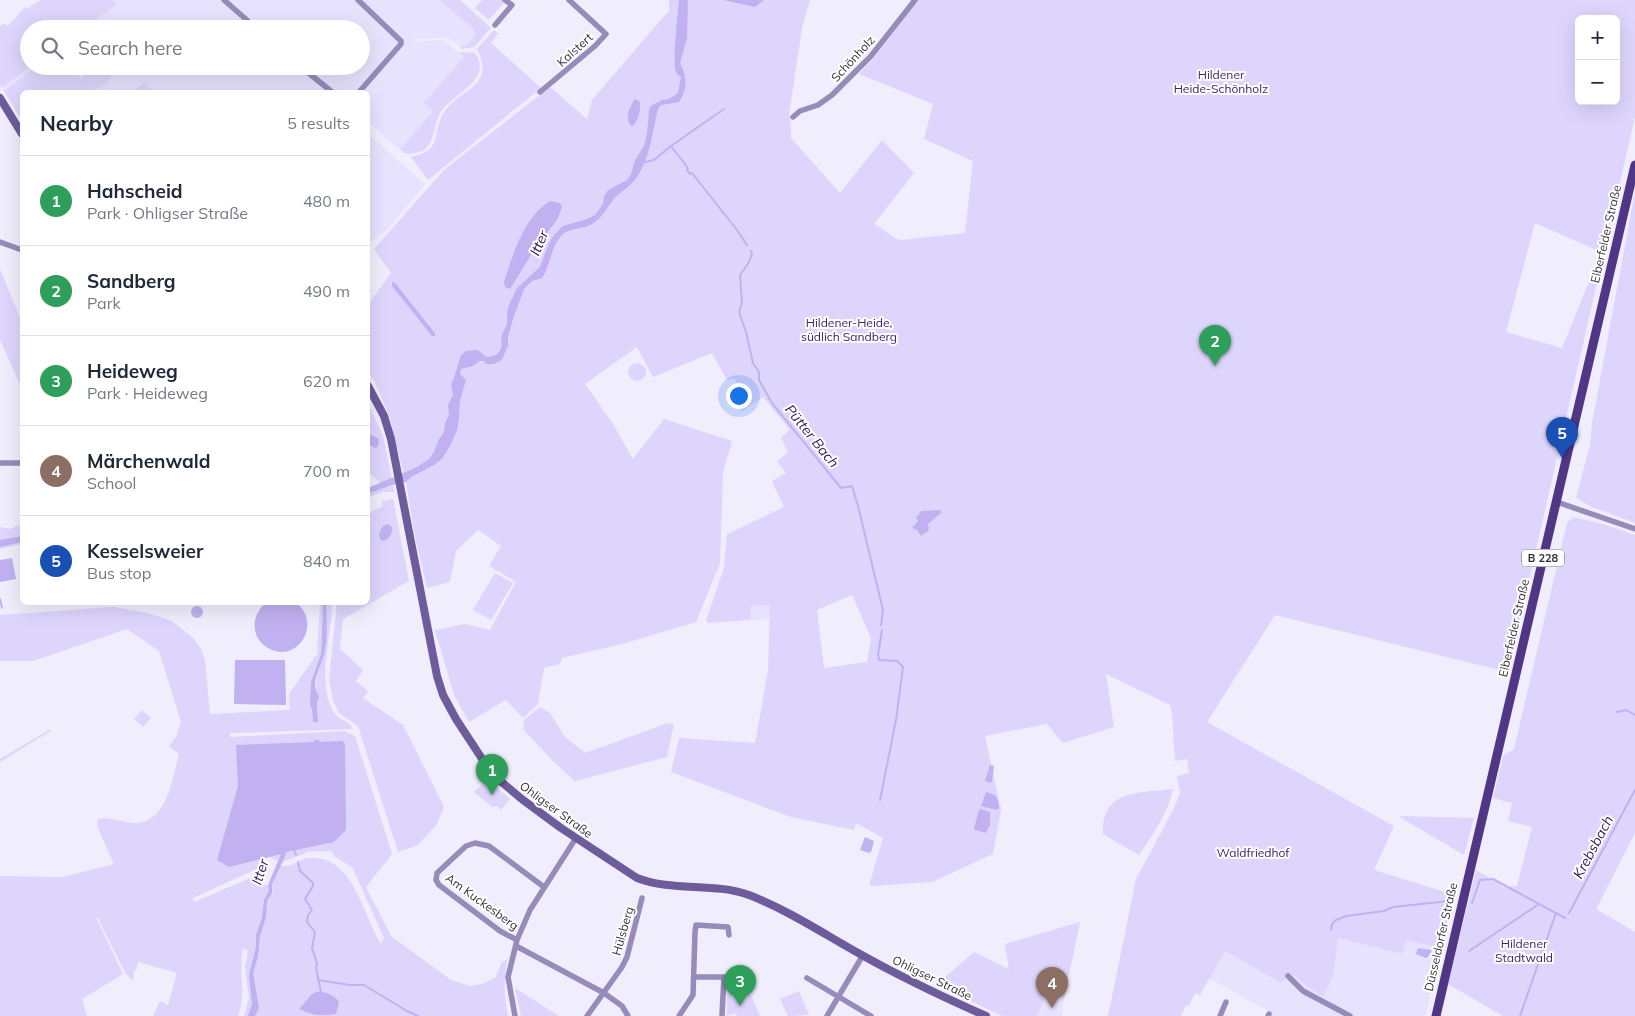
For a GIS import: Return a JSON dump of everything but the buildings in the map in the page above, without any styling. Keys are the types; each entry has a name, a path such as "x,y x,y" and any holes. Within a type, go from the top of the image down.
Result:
{"main road":[{"path":"0,98 20,131"},
{"name":"Elberfelder Straße","path":"1471,864 1635,165"},
{"name":"Ohligser Straße","path":"370,390 384,416 391,439 432,655 443,695 456,720 492,774 523,800 637,878 665,885 728,889 747,894 785,911 863,956 931,991 986,1016"},
{"name":"Düsseldorfer Straße","path":"1436,1016 1471,864"}],"street":[{"path":"224,0 247,20"},
{"path":"358,0 401,41 401,44 361,90"},
{"path":"495,25 512,5 505,0"},
{"name":"Kalstert","path":"540,92 595,46 606,34 569,0"},
{"name":"Schönholz","path":"793,117 800,111 818,105 832,95 871,56 915,0"},
{"path":"311,75 330,90"},
{"path":"0,242 20,249"},
{"path":"0,463 20,463"},
{"path":"1557,502 1635,529"},
{"path":"514,1016 508,978 517,943 530,910 576,838"},
{"name":"Am Kuckesberg","path":"544,887 489,846 475,843 466,846 442,867 437,873 436,880 439,885 517,943 568,975 604,993"},
{"name":"Hülsberg","path":"587,1016 627,957 642,898"},
{"path":"680,1016 694,995 696,925 728,927 729,935"},
{"path":"827,1016 863,956"},
{"path":"1288,976 1303,991 1350,1016"},
{"path":"694,977 741,978 741,986 724,985"},
{"path":"722,1015 724,977"},
{"path":"806,978 871,1016"},
{"path":"604,993 622,1006 628,1016"},
{"path":"1220,1016 1226,1002"}],"shaded area":[{"path":"112,0 440,0 474,30 475,35 466,46 460,46 449,38 413,39 413,41 444,40 464,57 425,103 433,111 400,150 370,124 370,90 20,90 20,117 2,88 20,74 370,75 370,20 95,20 116,4"},
{"path":"370,136 425,184 386,231 370,242"},
{"path":"770,604 771,619 751,620 750,605"},
{"path":"1338,938 1402,954 1406,940 1440,948 1426,1016 1271,1016 1272,1013 1209,978 1225,951 1281,983 1290,973 1333,976"},
{"path":"1049,991 1064,999 1062,1016 1036,1016"}],"green space":[{"path":"41,0 112,0 117,4 95,20 20,20 20,74 2,88 0,85 0,26 3,23 8,26 25,7 28,9"},
{"path":"440,0 460,0 491,28 474,47 462,49 460,46 466,46 475,35 474,30"},
{"path":"482,0 506,0 489,20 475,8"},
{"path":"669,0 810,0 802,28 789,115 791,138 840,193 882,140 914,173 874,224 897,239 902,240 965,233 973,161 924,139 933,104 859,74 874,58 918,0 1635,0 1635,117 1508,672 1275,615 1207,722 1394,826 1374,870 1455,895 1440,948 1406,940 1402,954 1338,938 1333,976 1323,997 1291,974 1281,983 1225,951 1200,995 1195,993 1189,1006 1186,1005 1181,1016 1108,1016 1136,879 1172,812 1180,793 1177,776 1189,773 1187,759 1175,761 1170,705 1106,674 1114,727 1063,743 1047,724 985,736 1001,810 993,854 932,882 869,885 883,838 856,823 854,830 791,817 671,772 679,738 755,743 768,671 770,605 750,606 751,620 708,623 706,620 724,568 727,534 784,507 772,481 786,473 777,461 788,452 781,437 790,430 763,397 741,412 735,378 727,380 712,353 653,377 637,347 585,384 613,424 633,459 664,419 732,441 723,473 720,563 696,622 622,644 562,658 560,664 544,668 538,704 523,718 506,700 469,722 454,695 435,630 465,624 490,630 516,582 489,566 501,546 478,530 456,551 450,582 427,588 414,532 407,488 390,418 374,380 370,375 370,302 391,273 374,249 445,169 550,87 587,119 592,100 669,11","holes":["1535,223 1601,252 1562,348 1506,332","852,595 871,638 867,662 824,668 817,610"]},
{"path":"494,30 498,34 491,43 541,88 428,180 411,157 429,150 433,145 438,126 445,111 474,86 479,79 482,71 482,62 477,49"},
{"path":"459,52 475,53 479,63 479,72 469,86 445,106 440,113 433,137 425,149 407,154 400,150 433,111 424,103 464,57"},
{"path":"26,75 78,75 81,79 85,75 112,75 107,82 94,90 84,85 89,90 20,90 20,117 4,91"},
{"path":"144,83 152,90 134,90"},
{"path":"1635,192 1635,523 1592,507 1576,498 1590,445 1592,423"},
{"path":"0,269 20,318 20,385 0,340"},
{"path":"637,363 643,366 646,372 643,378 637,381 631,378 628,372 631,366"},
{"path":"370,407 383,436 392,479 381,483 370,474"},
{"path":"393,485 394,492 382,492 370,497 370,493"},
{"path":"393,499 409,581 370,603 370,512 383,506 382,501"},
{"name":"Hildener Stadtwald","path":"1573,517 1603,524 1635,535 1635,833 1596,909 1635,932 1635,1016 1503,1016 1448,984 1476,870 1505,887 1517,886 1532,827 1508,821 1512,803 1493,798 1503,756 1514,749 1567,523"},
{"path":"20,525 20,544 0,549 0,527 9,529"},
{"path":"495,573 513,583 491,620 473,610"},
{"path":"320,605 323,605 321,654 311,682 313,722 318,722 317,673 324,655 327,629 326,605 332,605 325,672 328,699 335,714 353,729 230,733 230,737 344,731 355,736 392,854 366,887 391,936 451,980 470,986 482,984 495,978 502,962 508,959 505,988 508,1016 244,1016 249,998 245,967 248,951 243,948 241,965 242,999 238,1016 153,1016 160,1001 168,1005 177,973 138,962 136,970 134,970 133,981 126,974 99,921 100,919 96,918 123,974 82,999 87,1016 0,1016 0,876 62,877 114,864 97,826 98,819 133,823 144,822 154,817 161,809 170,787 179,754 169,746 176,737 181,722 159,651 127,629 33,661 0,661 0,615 113,607 148,613 172,621 194,639 201,649 205,660 210,714 290,710 289,694 317,654","holes":["331,851 335,857 352,867 384,938 381,944 355,889 336,866 324,859 306,858 291,865 280,866 272,884 273,893 269,891 268,885 255,885 257,875 194,902 193,898 259,868 263,860 269,857 285,861 308,852"]},
{"path":"337,605 367,605 343,619 340,649 363,670 356,681 368,691 363,698 403,725 444,807 437,824 418,845 398,852 358,726 339,713 333,700 329,680"},
{"path":"540,707 550,713 565,737 585,753 668,723 674,724 667,757 575,781 523,729 524,720"},
{"path":"142,710 151,718 143,727 134,719"},
{"path":"52,730 0,762 0,759"},
{"path":"488,780 510,799 501,810 497,806 492,807 474,792"},
{"path":"1173,789 1164,815 1139,855 1103,834 1104,819 1108,809 1116,801 1136,793"},
{"path":"1398,816 1474,818 1464,855"},
{"path":"1080,922 1064,999 1049,992 1036,1016 1002,1016 936,985 974,952 1009,969 1005,944"},
{"path":"515,988 559,1016 521,1016"},
{"path":"799,991 809,1015 788,1016 780,999"},
{"path":"727,994 751,995 760,1016 737,1016 736,1013 727,1016"}],"water":[{"path":"679,0 688,0 687,38 680,63 685,78 684,92 679,102 661,105 658,109 644,165 634,181 614,199 596,222 571,230 557,241 542,278 532,281 524,289 513,319 508,337 508,346 501,361 486,364 484,361 479,361 473,366 461,369 460,374 466,380 460,401 457,430 442,459 411,477 406,482 370,493 370,487 415,468 428,460 444,432 445,423 449,415 448,405 453,395 451,384 461,355 466,351 478,350 486,357 490,357 499,352 502,346 501,337 507,324 509,305 517,288 540,267 554,235 563,226 595,215 603,204 604,196 608,190 627,180 635,160 644,146 651,106 662,100 669,99 678,93 681,77 677,74 675,67"},
{"path":"723,0 764,0 755,7"},
{"path":"635,99 640,102 640,109 638,118 633,126 630,125 628,115"},
{"name":"Itter","path":"550,201 560,203 562,207 557,220 536,247 510,289 505,287 504,282 511,260 526,226 533,216"},
{"path":"392,282 395,283 435,333 435,336 432,336 392,286"},
{"path":"370,434 379,439 378,446 375,448 370,445"},
{"path":"941,510 941,513 928,524 929,530 921,536 917,530 912,528 918,521 916,518 921,511"},
{"path":"388,524 392,527 392,532 389,538 383,541 380,539 379,534 383,526"},
{"path":"20,536 20,542 0,547 0,540"},
{"path":"12,558 16,579 0,582 0,560"},
{"path":"264,605 298,605 304,611 307,631 297,647 279,652 268,648 259,640 255,622"},
{"path":"323,605 326,605 326,642 324,655 315,681 316,691 319,696 317,703 318,722 313,722 310,705 311,682 321,654"},
{"path":"195,606 199,606 203,612 199,618 195,618 191,614 191,610"},
{"path":"235,660 285,660 286,705 234,704"},
{"path":"314,740 319,740 320,742 342,741 345,744 346,830 334,842 286,852 272,884 272,893 267,901 266,917 260,936 258,956 253,973 259,1008 255,1016 248,1016 252,1004 249,976 256,947 256,935 262,918 264,900 269,891 268,885 281,854 229,867 217,860 238,786 236,745 314,742"},
{"path":"990,765 994,766 992,782 990,783 985,781"},
{"path":"986,792 996,797 999,808 997,810 981,806"},
{"path":"979,810 990,812 990,825 986,833 974,828"},
{"path":"865,837 874,841 869,853 860,850"},
{"path":"1418,948 1431,950 1432,954 1426,958 1416,954"},
{"path":"316,992 322,992 335,997 339,1002 336,1014 317,1015 299,1009"}],"waterway":[{"path":"671,146 724,109"},
{"name":"Pütter Bach","path":"643,159 645,162 654,160 671,146 688,168 687,170 690,174 692,173 747,245"},
{"name":"Pütter Bach","path":"751,251 752,254 749,262 740,275 742,303 739,312 753,363 759,372 759,380 772,403 841,488 852,486 883,610 881,625"},
{"path":"0,599 2,608"},
{"name":"Pütter Bach","path":"880,800 896,720 903,667 897,661 879,660 882,630"},
{"path":"1617,712 1626,710 1635,715"},
{"name":"Krebsbach","path":"1569,913 1635,790"},
{"path":"294,850 296,855"},
{"path":"298,862 300,871 313,883 305,899 312,910 308,915 307,922 315,932 312,948 317,963 316,968 321,992"},
{"name":"Krebsbach","path":"1472,903 1480,880 1493,879 1565,918"},
{"name":"Krebsbach","path":"1331,930 1332,924 1336,920 1346,916 1384,911 1393,907 1449,901"},
{"path":"1469,951 1539,904"},
{"path":"1520,1016 1556,913"},
{"path":"318,980 350,985 364,985 418,1016"}],"place":[{"name":"Sandberg","path":"1215,366"},
{"name":"Kesselsweier","path":"1562,458"},
{"name":"Hahscheid","path":"492,795"},
{"name":"Heideweg","path":"740,1006"},
{"name":"Märchenwald","path":"1052,1008"}],"park label":[{"name":"Hildener Heide-Schönholz","path":"1221,82"},
{"name":"Hildener-Heide, südlich Sandberg","path":"849,330"},
{"name":"Waldfriedhof","path":"1253,853"}]}
